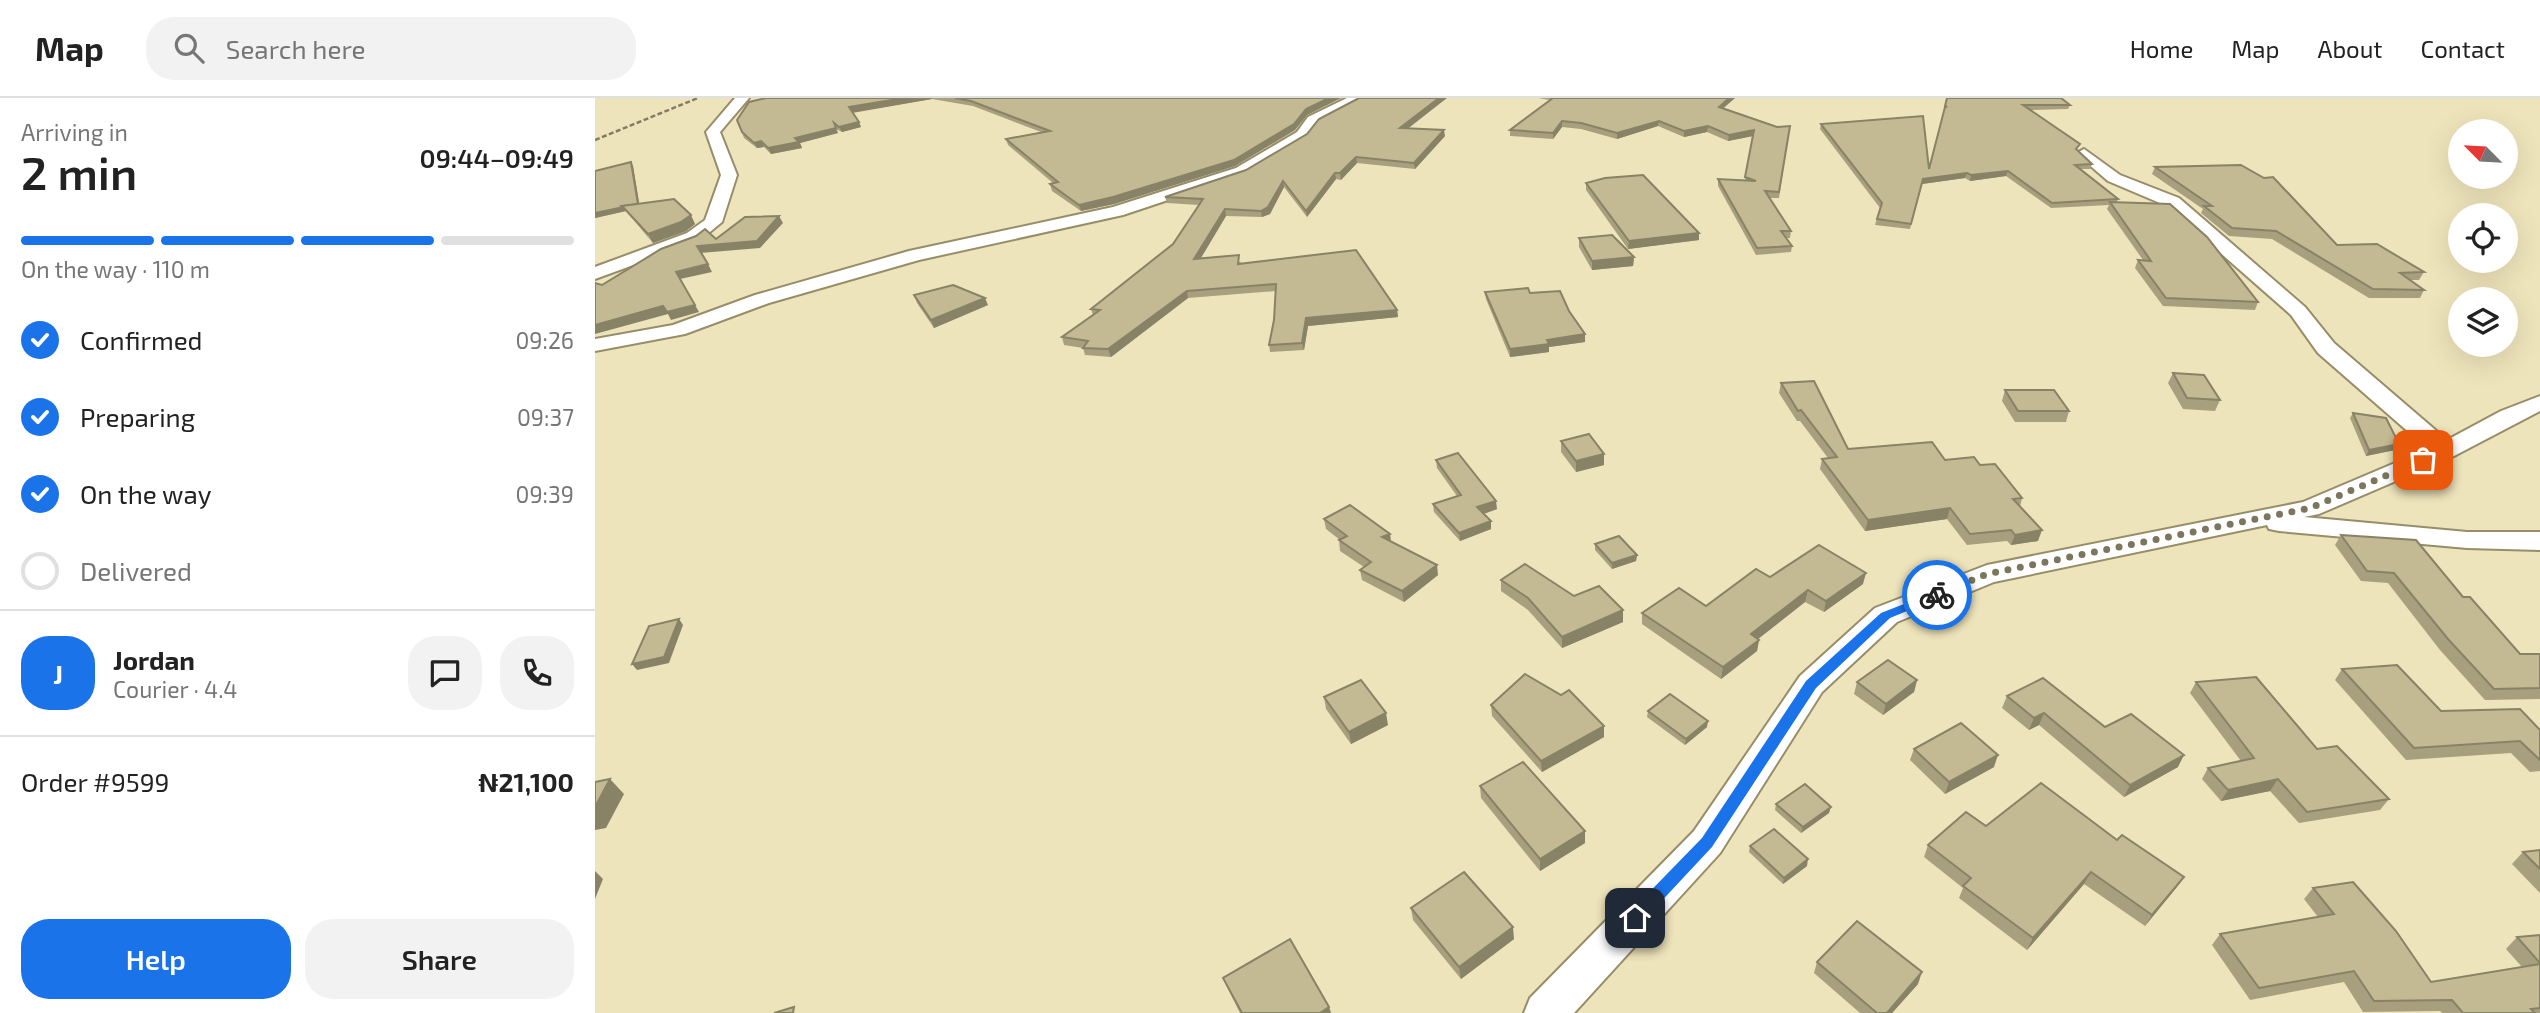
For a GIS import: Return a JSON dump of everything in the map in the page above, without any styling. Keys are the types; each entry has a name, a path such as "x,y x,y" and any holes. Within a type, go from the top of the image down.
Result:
{"street":[{"path":"595,273 693,237 713,222 729,175 713,132 742,98"},
{"path":"595,345 678,330 753,302 915,254 1117,211 1241,172 1302,135 1313,120 1357,98"},
{"path":"2084,153 2114,177 2173,202 2298,311 2326,348 2445,451"},
{"path":"1545,1013 1707,842 1811,684 1886,615 1987,574 2310,508 2445,451 2509,416 2540,403"},
{"path":"2249,520 2466,540 2540,541"}],"building":[{"path":"766,98 904,98 849,107 859,122 839,127 834,123 836,128 795,138 799,142 768,148 761,141 754,143 742,132 737,120 749,102"},
{"path":"955,98 1329,98 1306,109 1294,124 1234,160 1079,205 1050,184 1058,182 1006,139 1050,131 971,101"},
{"path":"1359,98 1439,98 1400,128 1444,130 1414,163 1356,157 1340,173 1335,173 1306,211 1283,181 1268,207 1261,211 1225,209 1194,259 1239,255 1238,264 1356,250 1397,310 1306,318 1302,343 1269,345 1274,320 1276,284 1187,291 1108,349 1083,348 1088,341 1062,337 1100,310 1091,309 1173,244 1203,199 1165,197 1246,170 1307,134 1319,119"},
{"path":"1553,98 1729,98 1719,107 1777,127 1790,126 1779,192 1765,191 1791,231 1781,231 1792,246 1757,248 1718,179 1756,181 1745,177 1754,130 1729,135 1708,126 1684,131 1659,121 1617,133 1562,121 1553,133 1510,130"},
{"path":"1947,98 2061,98 2070,105 2023,105 2080,144 2076,149 2092,164 2075,165 2118,199 2052,203 2008,171 1971,175 1967,173 1923,179 1911,224 1877,219 1882,203 1821,124 1923,116 1929,169 1947,107"},
{"path":"631,162 638,204 595,213 595,171"},
{"path":"2241,165 2264,178 2273,177 2337,245 2377,244 2424,272 2400,273 2424,290 2373,289 2276,231 2232,228 2204,206 2212,206 2155,167"},
{"path":"1643,175 1699,233 1629,241 1586,183 1605,178"},
{"path":"674,199 691,215 681,222 648,234 622,206"},
{"path":"2110,202 2170,204 2207,237 2258,302 2166,298 2138,260 2151,261"},
{"path":"779,216 757,241 697,246 708,264 676,272 695,305 667,312 663,306 595,325 595,283 602,285 661,249 696,236 705,229 716,239 745,217"},
{"path":"1612,235 1634,257 1592,261 1579,238"},
{"path":"953,285 985,298 931,320 914,295"},
{"path":"1528,288 1530,293 1560,291 1569,311 1585,334 1547,340 1549,344 1510,349 1485,292"},
{"path":"2173,373 2204,375 2220,400 2187,398"},
{"path":"1814,381 1848,449 1932,442 1945,460 1974,457 1980,465 1995,464 2022,498 2013,499 2042,530 2015,535 2011,530 1970,534 1950,508 1868,520 1822,459 1837,457 1801,410 1798,411 1781,383"},
{"path":"2005,390 2054,390 2069,411 2018,411"},
{"path":"2353,413 2386,418 2399,444 2369,450"},
{"path":"1589,434 1604,454 1576,461 1561,441"},
{"path":"1458,453 1496,501 1477,507 1491,521 1459,533 1433,504 1461,495 1436,460"},
{"path":"1350,505 1390,534 1382,537 1437,565 1402,591 1360,570 1371,562 1339,540 1347,536 1324,519"},
{"path":"2341,535 2416,540 2463,597 2470,597 2520,654 2540,654 2540,688 2494,689 2448,639 2394,573 2367,571"},
{"path":"1619,536 1637,555 1612,563 1595,544"},
{"path":"1819,545 1866,573 1826,601 1808,590 1751,634 1759,640 1723,667 1642,613 1679,588 1706,606 1756,569 1770,577"},
{"path":"1525,564 1574,596 1599,586 1623,610 1562,637 1528,598 1501,580"},
{"path":"679,619 664,657 632,664 649,626"},
{"path":"1888,660 1917,680 1886,704 1857,682"},
{"path":"2397,665 2441,711 2520,709 2540,730 2540,760 2520,741 2414,748 2342,669"},
{"path":"1525,674 1561,695 1569,690 1604,726 1541,761 1491,705"},
{"path":"2256,677 2317,749 2337,746 2389,799 2307,812 2278,779 2228,790 2208,768 2254,758 2196,682"},
{"path":"2043,678 2105,727 2131,714 2184,755 2130,785 2044,713 2034,718 2007,696"},
{"path":"1361,680 1386,713 1349,732 1324,697"},
{"path":"1670,694 1708,721 1686,739 1648,711"},
{"path":"1961,723 1998,755 1949,782 1914,749"},
{"path":"1523,762 1585,831 1540,859 1480,786"},
{"path":"610,779 595,807 595,782"},
{"path":"2041,783 2117,840 2122,835 2184,877 2152,915 2091,872 2033,938 1963,886 1971,878 1928,845 1966,812 1986,826"},
{"path":"1805,784 1831,807 1803,827 1776,804"},
{"path":"1774,829 1808,859 1784,878 1750,846"},
{"path":"2540,850 2540,869 2523,852"},
{"path":"1464,872 1513,927 1459,967 1411,908"},
{"path":"2353,882 2396,931 2431,982 2540,964 2540,1008 2531,1009 2535,1013 2463,1013 2452,1000 2374,1001 2354,971 2259,988 2220,934 2334,914 2313,888"},
{"path":"1857,921 1922,972 1887,1013 1877,1013 1817,962"},
{"path":"2540,935 2540,963 2517,937"},
{"path":"1290,939 1329,1007 1320,1013 1242,1013 1223,978"},
{"path":"794,1007 793,1013 774,1013"}],"railway":[{"path":"595,140 698,98"}],"way so far":[{"path":"1937,595 1987,574 2310,508 2423,460"}],"route":[{"path":"1635,918 1707,842 1811,684 1886,615 1937,595"}]}
